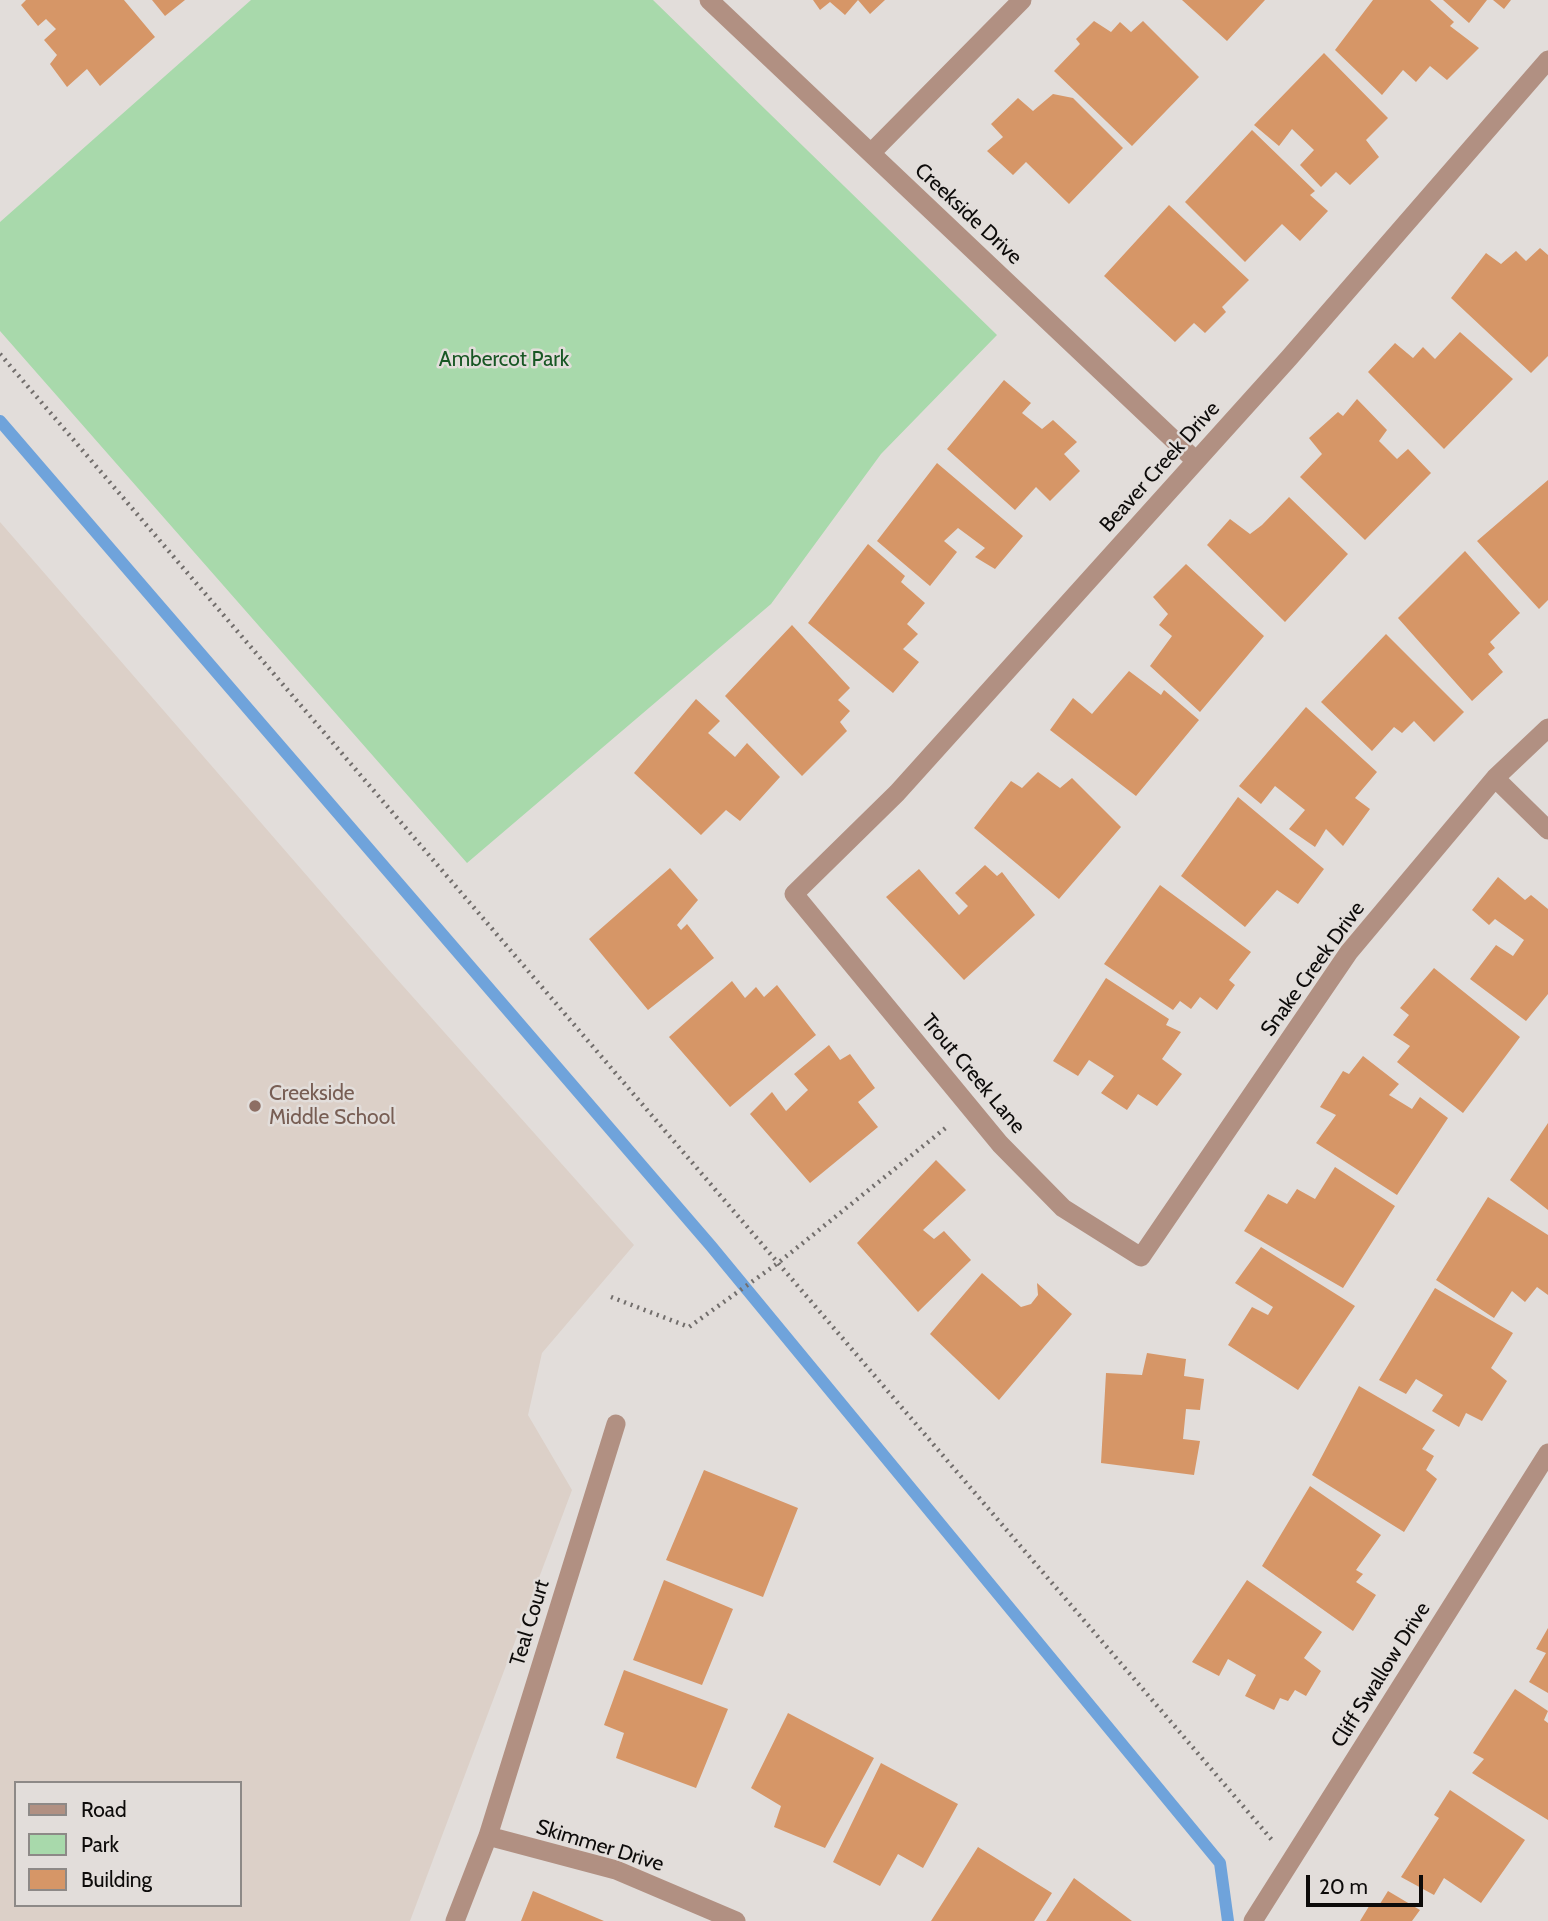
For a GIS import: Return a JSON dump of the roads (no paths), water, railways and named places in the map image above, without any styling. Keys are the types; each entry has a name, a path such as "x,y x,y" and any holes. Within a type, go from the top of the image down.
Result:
{"street":[{"name":"Creekside Drive","path":"709,0 1196,461"},
{"path":"871,153 1022,0"},
{"name":"Beaver Creek Drive","path":"794,894 897,793 1289,358 1548,60"},
{"name":"Snake Creek Drive","path":"1142,1257 1349,951 1495,778 1548,728"},
{"path":"1495,778 1548,830"},
{"name":"Trout Creek Lane","path":"794,894 1000,1144 1063,1208 1142,1257"},
{"name":"Teal Court","path":"455,1921 488,1836 616,1424"},
{"name":"Cliff Swallow Drive","path":"1253,1921 1548,1453"},
{"name":"Skimmer Drive","path":"488,1836 616,1870 736,1921"}],"waterway":[{"path":"0,421 711,1246 1220,1863 1228,1921"}],"place":[{"name":"Creekside Middle School","path":"255,1106"}],"park label":[{"name":"Ambercot Park","path":"504,360"}]}
